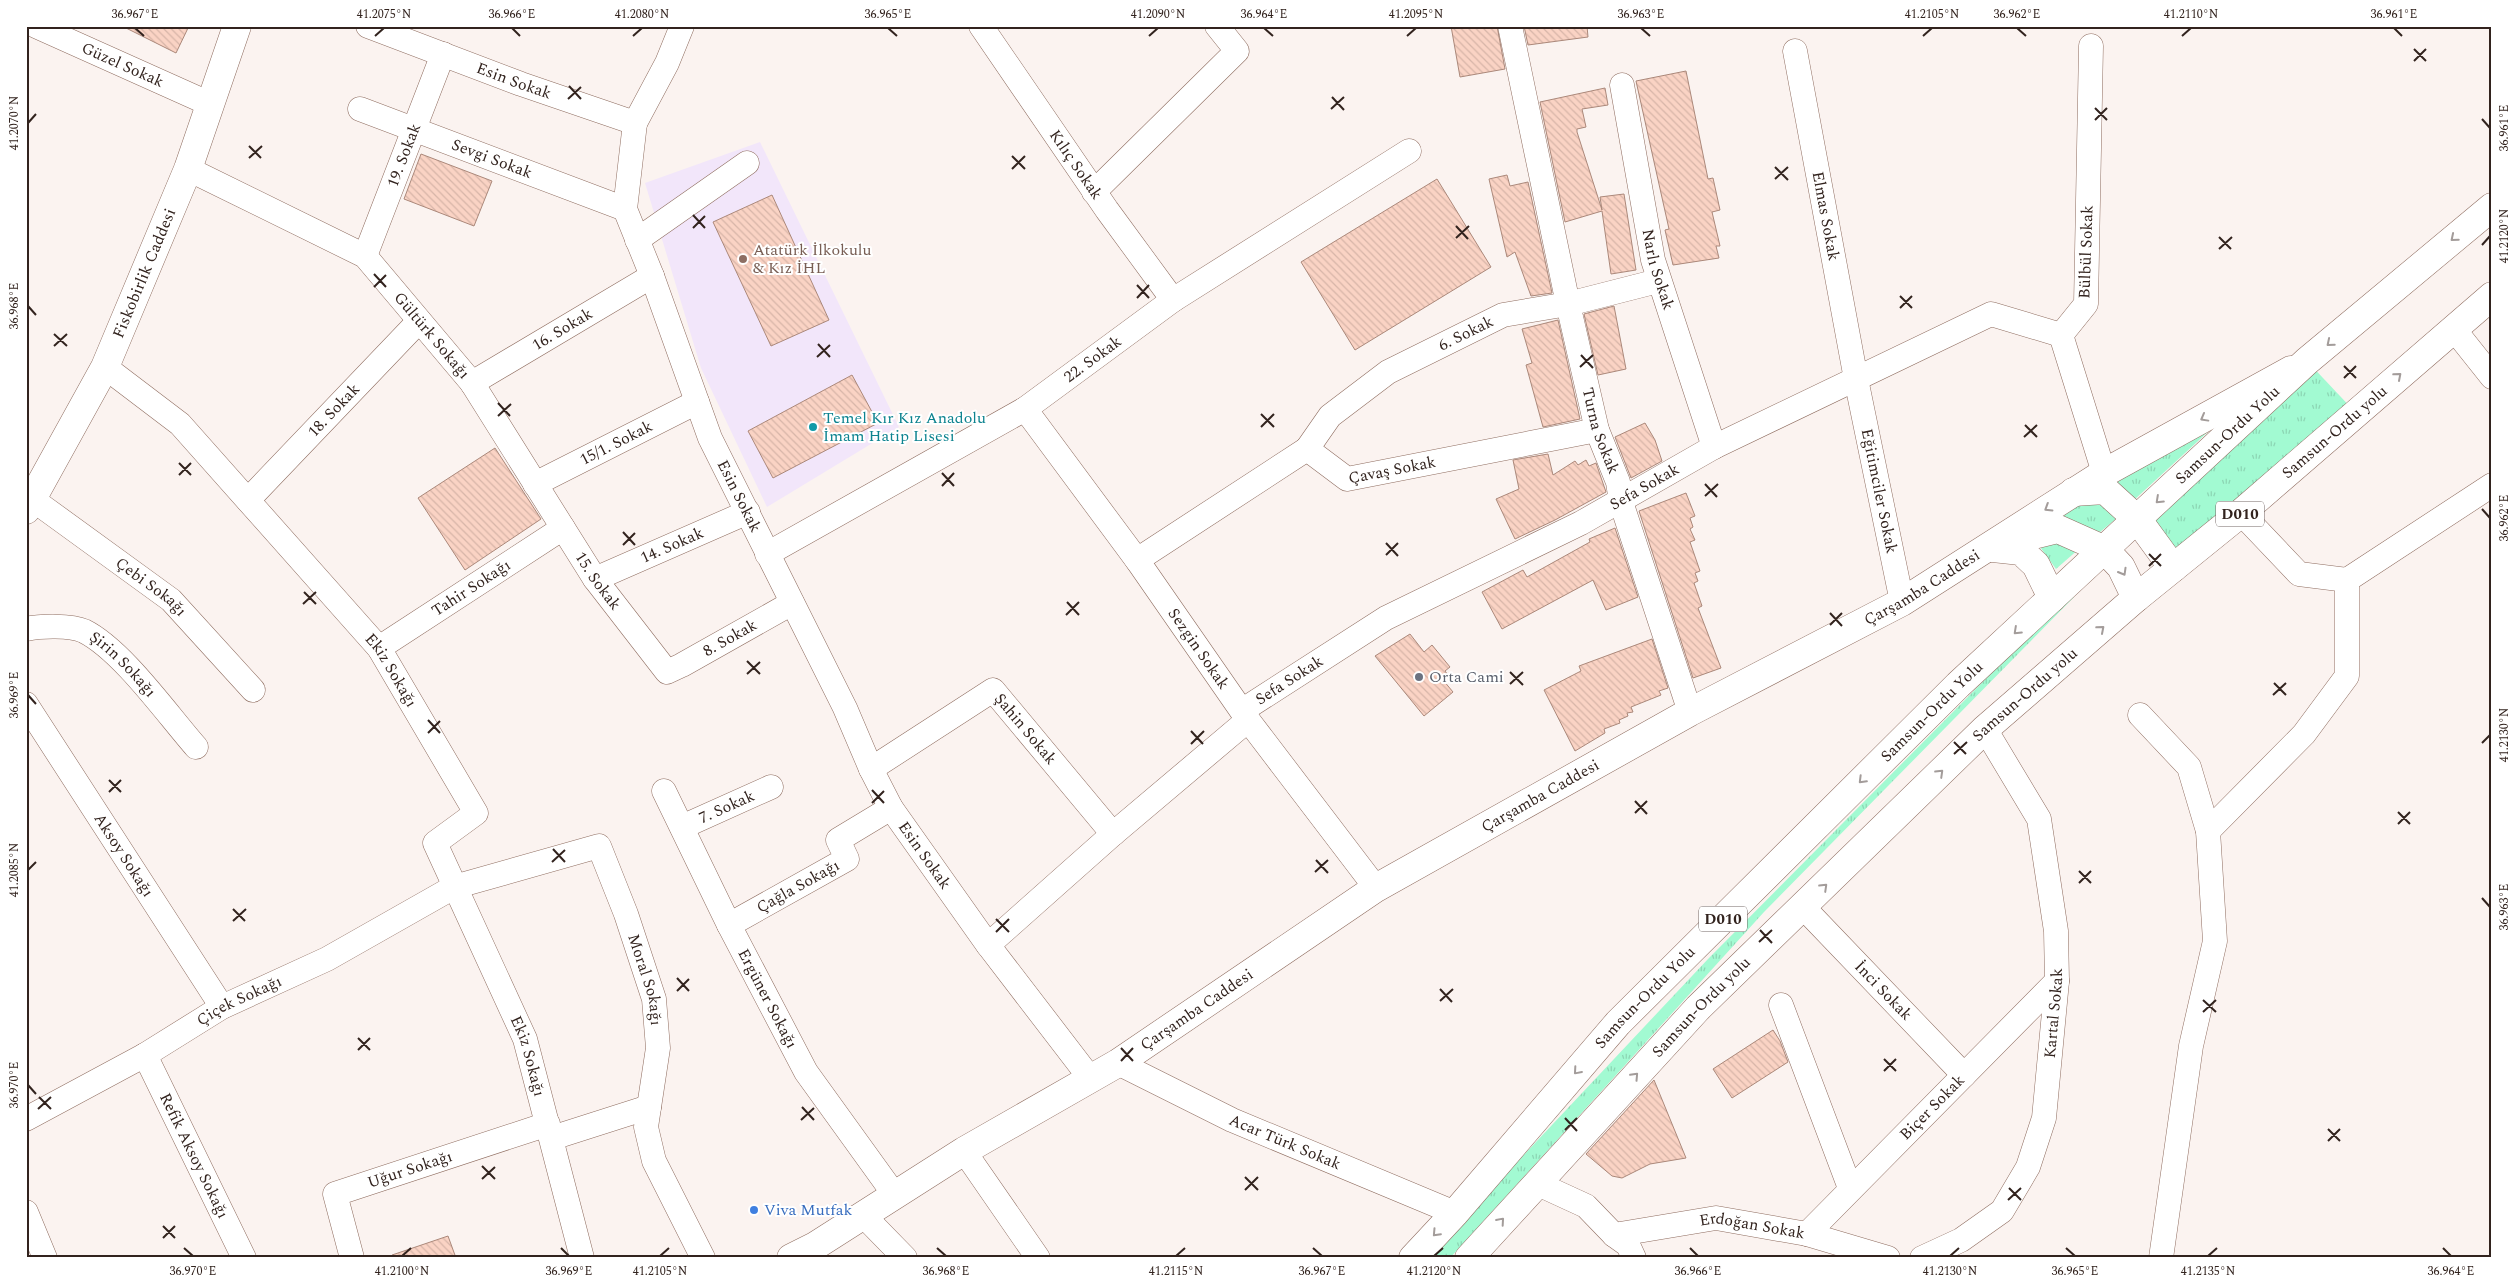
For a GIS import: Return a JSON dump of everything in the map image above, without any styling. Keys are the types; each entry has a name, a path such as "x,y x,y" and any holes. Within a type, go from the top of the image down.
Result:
{"main road":[{"name":"Fiskobirlik Caddesi","path":"29,504 105,368 188,169 237,26"},
{"name":"Samsun-Ordu Yolu","path":"1413,1258 1455,1213 1618,1023 1958,685 2138,520 2307,361 2492,207"},
{"name":"Samsun-Ordu yolu","path":"1469,1258 1698,1008 1985,730 2136,598 2241,513 2452,328 2492,296"},
{"name":"Çarşamba Caddesi","path":"791,1258 815,1246 964,1151 1118,1063 1376,888 1690,712 1902,602 2072,492 2307,361"},
{"path":"2072,492 2105,490 2138,520 2173,568"},
{"path":"1986,547 2058,529 2105,550 2121,567 2136,598"},
{"path":"1986,547 2021,551 2036,565 2052,598"}],"street":[{"name":"Güzel Sokak","path":"36,26 210,104"},
{"name":"Esin Sokak","path":"368,26 636,123 625,209 652,276 710,438 844,708 871,769 891,808 988,944 1090,1078"},
{"path":"636,123 667,63 682,26"},
{"name":"Kılıç Sokak","path":"981,26 1094,192 1173,300"},
{"path":"1094,192 1237,51 1217,26"},
{"name":"Turna Sokak","path":"1510,26 1568,304 1597,430 1618,482 1621,502 1690,712"},
{"name":"Bülbül Sokak","path":"2061,335 2086,304 2091,46"},
{"name":"Elmas Sokak","path":"1795,51 1856,379"},
{"name":"19. Sokak","path":"365,256 416,130 443,54"},
{"name":"Narlı Sokak","path":"1622,85 1658,281 1714,447"},
{"name":"Sevgi Sokak","path":"360,108 625,209"},
{"name":"22. Sokak","path":"767,554 1025,408 1173,300 1409,151"},
{"path":"637,240 747,163"},
{"name":"Gültürk Sokağı","path":"188,169 365,256 472,383 536,484"},
{"name":"16. Sokak","path":"472,383 652,276"},
{"name":"6. Sokak","path":"1307,449 1330,416 1388,372 1503,315 1568,304 1658,281"},
{"name":"Sefa Sokak","path":"988,944 1246,715 1386,618 1621,502 1714,447 1991,314 2061,335"},
{"name":"18. Sokak","path":"248,500 419,321"},
{"path":"2452,328 2492,377"},
{"path":"2061,335 2104,473"},
{"name":"Ekiz Sokağı","path":"105,368 180,424 379,648 476,813 435,843 526,1039 582,1258"},
{"name":"Eğitimciler Sokak","path":"1856,379 1902,602"},
{"name":"15/1. Sokak","path":"536,484 697,402"},
{"name":"Sezgin Sokak","path":"1025,408 1137,560 1246,715 1376,888"},
{"name":"Çavaş Sokak","path":"1307,449 1347,480 1597,430"},
{"path":"1137,560 1307,449"},
{"name":"15. Sokak","path":"536,484 596,579 667,672"},
{"path":"2241,513 2299,574 2347,580 2492,485"},
{"name":"Çebi Sokağı","path":"29,504 171,600 253,690"},
{"name":"14. Sokak","path":"596,579 748,512"},
{"name":"Tahir Sokağı","path":"379,648 563,528"},
{"path":"2208,831 2304,734 2347,676 2347,580"},
{"name":"8. Sokak","path":"667,672 792,603"},
{"name":"Şirin Sokağı","path":"26,629 42,626 82,630 114,652 196,748"},
{"name":"Şahin Sokak","path":"871,769 993,690 1113,834"},
{"name":"Aksoy Sokağı","path":"26,704 222,1007"},
{"path":"2140,716 2189,768 2208,831 2215,941 2191,1046 2161,1258"},
{"name":"Kartal Sokak","path":"1922,1258 1962,1240 2002,1210 2028,1167 2044,1118 2057,981 2056,930 2039,819 1985,730"},
{"name":"7. Sokak","path":"682,827 772,787"},
{"name":"Ergüner Sokağı","path":"664,791 729,925 806,1072 894,1194"},
{"name":"Çağla Sokağı","path":"729,925 847,859 838,840 891,808"},
{"name":"Moral Sokağı","path":"454,887 600,846 626,914 654,999 658,1048 646,1127 654,1162 703,1258"},
{"name":"Çiçek Sokağı","path":"26,1119 145,1055 222,1007 328,959 454,887"},
{"name":"İnci Sokak","path":"1803,907 1964,1075"},
{"name":"Biçer Sokak","path":"1807,1234 1850,1188 2057,981"},
{"path":"1781,1005 1850,1188"},
{"name":"Refik Aksoy Sokağı","path":"145,1055 244,1258"},
{"name":"Acar Türk Sokak","path":"1118,1063 1232,1120 1455,1213"},
{"name":"Uğur Sokağı","path":"352,1258 335,1194 550,1131 649,1107"},
{"path":"964,1151 1038,1258"},
{"path":"1536,1183 1586,1206 1628,1245 1634,1258"},
{"path":"26,1212 45,1258"},
{"path":"862,1215 905,1258"},
{"name":"Erdoğan Sokak","path":"1614,1234 1716,1218 1807,1234 1888,1258"}],"shaded area":[{"name":"Atatürk İlkokulu & Kız İHL","path":"760,142 899,427 767,507 701,368 645,183"}],"green space":[{"path":"2307,361 2356,413 2173,568 2138,520"},
{"path":"2223,418 2133,501 2113,478"},
{"path":"2090,492 2117,518 2100,532 2030,516"},
{"path":"2032,536 2080,548 2056,569"},
{"path":"2070,594 2074,597 1764,912 1450,1258 1430,1258 1455,1228 1708,959"}],"building":[{"path":"122,26 189,26 176,53"},
{"path":"1451,26 1497,26 1505,69 1460,77"},
{"path":"1524,26 1587,26 1588,37 1528,45"},
{"path":"1686,71 1708,179 1713,178 1720,210 1712,212 1720,246 1716,246 1719,258 1673,265 1665,230 1669,229 1636,81"},
{"path":"1605,88 1608,105 1582,109 1586,127 1577,129 1577,132 1602,210 1600,197 1624,194 1636,270 1611,274 1602,211 1565,222 1540,102"},
{"path":"421,154 492,181 474,226 404,199"},
{"path":"1507,175 1510,186 1528,182 1552,293 1531,296 1515,252 1507,257 1489,179"},
{"path":"1437,179 1491,267 1355,350 1301,262"},
{"path":"772,195 829,320 771,346 713,222"},
{"path":"1614,306 1626,369 1598,375 1584,314"},
{"path":"1558,320 1580,419 1543,427 1526,365 1532,363 1522,329"},
{"name":"Temel Kır Kız Anadolu İmam Hatip Lisesi","path":"852,375 878,423 773,478 748,431"},
{"path":"1645,423 1655,440 1662,461 1631,478 1615,437"},
{"path":"495,448 541,519 465,570 418,498"},
{"path":"1548,454 1553,475 1575,461 1578,465 1586,460 1589,466 1596,463 1606,492 1515,539 1496,499 1519,489 1513,460"},
{"path":"1686,493 1695,516 1690,518 1693,527 1690,529 1695,540 1690,542 1700,571 1695,573 1698,581 1694,583 1702,606 1698,608 1721,668 1693,678 1639,511"},
{"path":"1615,528 1638,597 1606,610 1593,580 1502,629 1482,592 1523,570 1527,577 1590,542 1589,539"},
{"name":"Orta Cami","path":"1410,634 1424,652 1432,645 1450,667 1445,671 1448,675 1443,680 1453,692 1424,716 1375,656"},
{"path":"1652,639 1668,688 1659,691 1661,695 1631,707 1633,712 1627,713 1628,716 1619,720 1620,723 1604,729 1605,733 1575,751 1544,690 1581,671 1579,666"},
{"path":"1773,1030 1780,1041 1788,1062 1732,1098 1713,1069"},
{"path":"1654,1080 1686,1158 1650,1164 1622,1178 1612,1176 1586,1154"},
{"path":"448,1236 456,1258 392,1258 392,1255"}],"place":[{"name":"Atatürk İlkokulu & Kız İHL","path":"743,259"},
{"name":"Temel Kır Kız Anadolu İmam Hatip Lisesi","path":"813,427"},
{"name":"Orta Cami","path":"1419,677"},
{"name":"Viva Mutfak","path":"754,1210"}]}
